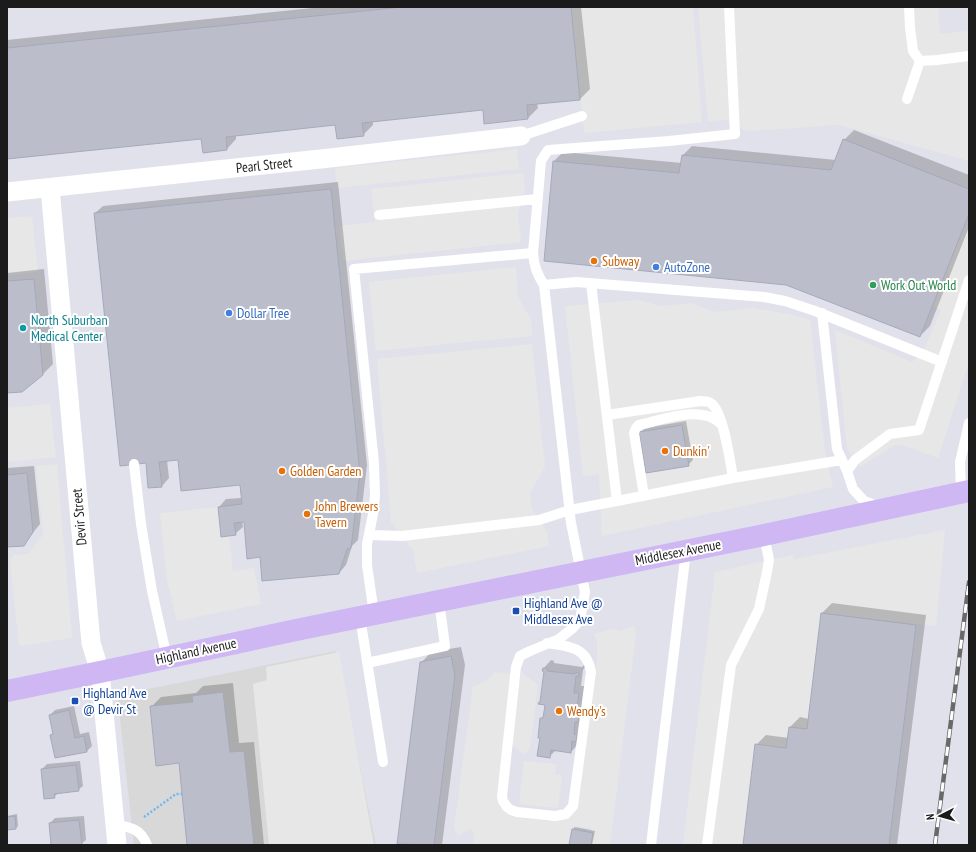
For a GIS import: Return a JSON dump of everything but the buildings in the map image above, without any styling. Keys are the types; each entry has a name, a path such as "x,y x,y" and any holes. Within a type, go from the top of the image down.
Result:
{"main road":[{"name":"Middlesex Avenue","path":"373,615 439,601 583,582 686,551 965,491"},
{"name":"Highland Avenue","path":"7,691 373,615"}],"street":[{"name":"Pearl Street","path":"7,192 521,136"},
{"name":"Devir Street","path":"50,188 91,643 100,672 117,845"}],"lane":[{"path":"547,643 572,648 580,652 587,657 591,672 573,806 566,814 555,816 511,810 504,804 502,796 516,667 520,656 547,643 559,638 573,628 580,620 583,582 571,523 544,285 534,266 533,253 541,161 548,150 669,141 735,134 729,7"},
{"path":"909,7 913,52 920,61"},
{"path":"920,61 969,56"},
{"path":"907,99 920,61"},
{"path":"521,136 582,116"},
{"path":"379,215 537,199"},
{"path":"383,762 367,663 373,615 367,566 367,544 375,496 374,463 354,269 533,253"},
{"path":"848,471 855,460 890,434 918,430 969,280"},
{"path":"544,285 576,282 764,297 786,301 822,313 942,362"},
{"path":"591,283 617,501"},
{"path":"822,313 838,449 848,471 853,489 864,501 878,507 890,507"},
{"path":"607,415 703,401 712,404 723,425 733,478"},
{"path":"644,496 634,433 639,425 698,414 708,415 717,419 723,425"},
{"path":"965,491 960,462 969,424"},
{"path":"369,535 402,536 539,520 570,510 733,478 842,460"},
{"path":"134,464 141,524 152,591 167,658"},
{"path":"707,845 731,665 759,609 768,572 769,560 764,535"},
{"path":"651,845 686,551"},
{"path":"367,663 445,646 439,601"},
{"path":"115,826 130,827 135,829 145,840 147,845"}],"path":[{"path":"135,829 142,818 176,794 182,794"}],"shaded area":[{"path":"571,7 693,7 702,122 584,133"},
{"path":"698,7 938,7 940,34 969,31 969,161 840,125 747,131 725,120 708,121"},
{"path":"517,149 519,169 337,188 335,168"},
{"path":"523,173 525,192 518,213 521,242 343,261 339,226 375,222 371,189"},
{"path":"969,214 969,362 938,458 905,446 895,445 860,467 847,449 835,330 912,362 922,354 941,310 933,306"},
{"path":"32,216 38,272 7,275 7,218"},
{"path":"516,267 518,297 531,320 532,336 376,351 369,282"},
{"path":"637,300 661,306 691,303 714,312 753,308 794,315 810,320 825,452 833,487 602,536 599,474 583,476 565,306"},
{"path":"532,344 545,467 530,493 532,509 547,532 549,546 417,573 413,550 391,522 377,359"},
{"path":"50,404 56,457 7,462 7,408"},
{"path":"57,464 72,638 19,646 10,560 14,555 28,554 43,535 36,466"},
{"path":"218,507 221,537 229,536 233,571 254,568 261,604 177,621 167,580 160,513"},
{"path":"945,530 936,626 821,613 807,729 786,748 755,744 743,845 683,845 715,572 793,555 794,559"},
{"path":"634,626 636,634 610,845 591,845 592,830 590,828 573,826 571,828 568,845 473,845 474,833 472,829 458,836 454,828 473,686 487,681 495,672 512,674 497,789 497,798 501,808 511,816 547,821 558,820 578,806 597,660 597,642 594,634 612,629 620,631"},
{"path":"336,651 376,845 134,845 118,701 120,696 123,694"},
{"path":"339,652 374,845 269,845 253,684 267,680 266,667"},
{"path":"521,672 538,685 530,748 525,754 511,745"},
{"path":"524,761 556,764 555,774 562,775 558,808 519,804"}],"railway":[{"path":"935,845 969,582"}],"place":[{"name":"Subway","path":"594,261"},
{"name":"AutoZone","path":"656,267"},
{"name":"Work Out World","path":"873,285"},
{"name":"Dollar Tree","path":"229,313"},
{"name":"North Suburban Medical Center","path":"23,328"},
{"name":"Dunkin'","path":"665,451"},
{"name":"Golden Garden","path":"282,471"},
{"name":"John Brewers Tavern","path":"307,514"},
{"name":"Highland Ave @ Middlesex Ave","path":"516,611"},
{"name":"Highland Ave @ Devir St","path":"75,701"},
{"name":"Wendy's","path":"559,711"}]}
